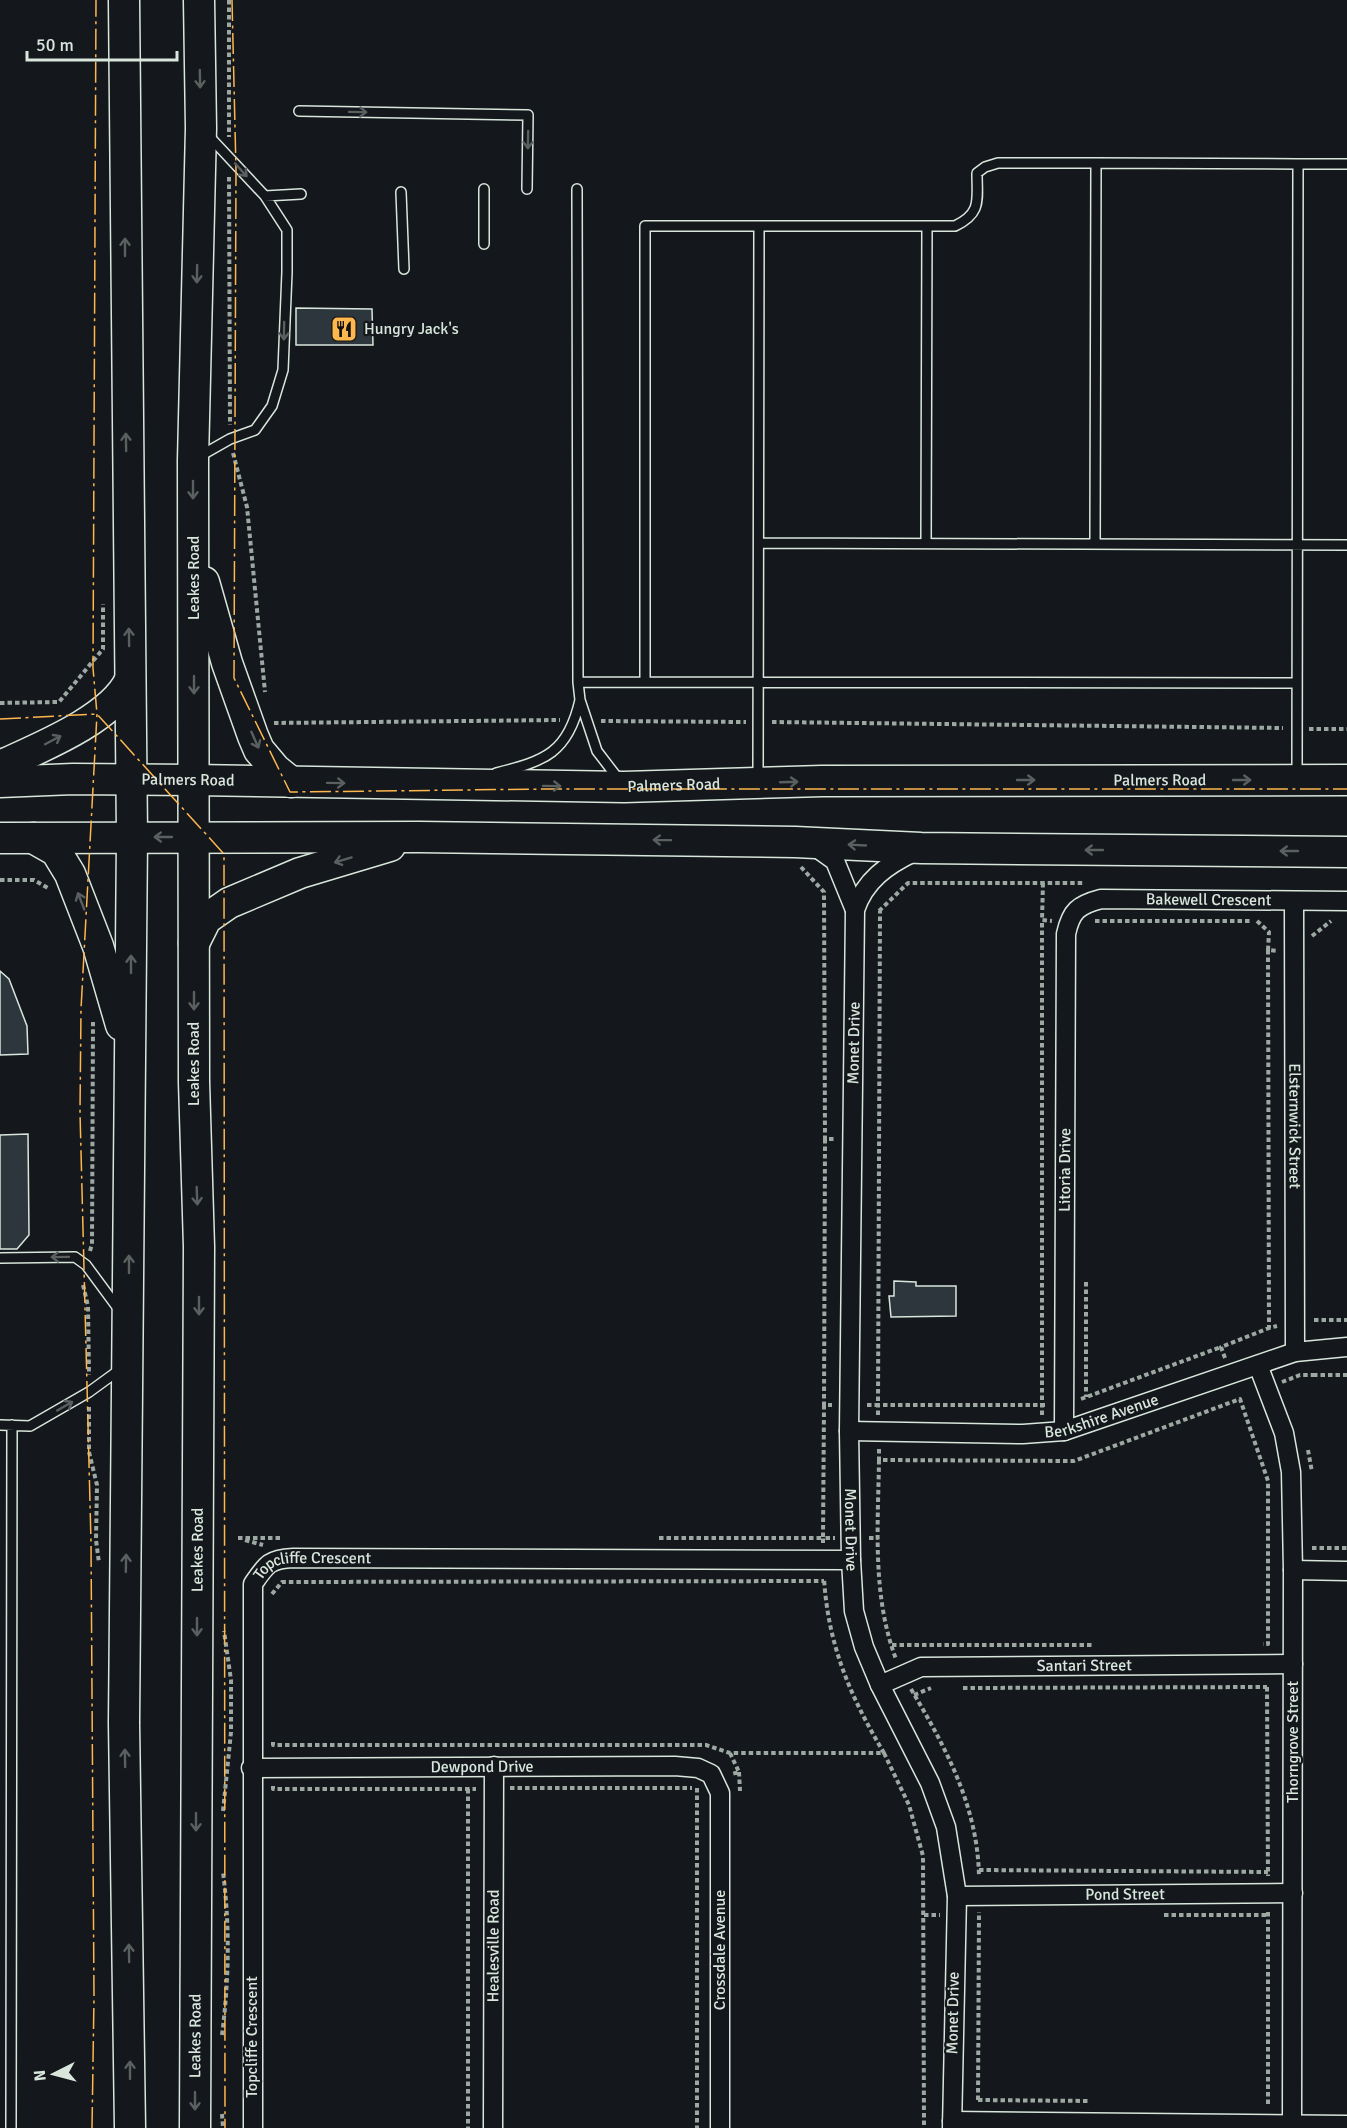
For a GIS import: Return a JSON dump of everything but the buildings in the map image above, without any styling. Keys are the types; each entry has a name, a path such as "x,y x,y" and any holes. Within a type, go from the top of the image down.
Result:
{"highway":[{"path":"124,0 132,837 124,1723 130,2128"},
{"name":"Leakes Road","path":"195,2128 199,1247 194,1082 193,460 201,128 199,0"},
{"path":"194,545 227,663 253,736 271,764 291,782"},
{"path":"0,766 41,747 108,709 124,693 130,680"},
{"name":"Palmers Road","path":"0,782 131,779 624,787 758,783 1347,780"},
{"path":"195,942 206,919 229,903 300,873 419,837"},
{"path":"0,838 419,837 796,852 921,848 1347,852"},
{"path":"33,838 56,851 70,874 98,946 131,1056"}],"street":[{"name":"Monet Drive","path":"796,852 818,847 835,861 855,910"},
{"name":"Monet Drive","path":"921,848 879,872 862,893 855,910 849,1405 851,1560 854,1611 864,1647 880,1685 930,1783 945,1827 957,1896 952,2125"},
{"name":"Bakewell Crescent","path":"1079,915 1101,899 1347,901"},
{"name":"Elsternwick Street","path":"1293,901 1304,1321 1294,1352"},
{"name":"Litoria Drive","path":"1065,1431 1066,934 1069,918 1079,915"},
{"name":"Berkshire Avenue","path":"849,1431 1065,1431 1294,1352 1347,1347"},
{"name":"Thorngrove Street","path":"1258,1365 1284,1433 1291,1472 1293,1570 1292,2124"},
{"name":"Topcliffe Crescent","path":"253,2128 253,1584 264,1567 276,1558 851,1560"},
{"path":"1293,1570 1347,1571"},
{"name":"Santari Street","path":"880,1685 921,1666 1293,1664"},
{"name":"Healesville Road","path":"493,2128 494,1766"},
{"name":"Dewpond Drive","path":"252,1768 675,1766 698,1768 711,1774"},
{"name":"Crossdale Avenue","path":"711,1774 720,1793 720,2128"},
{"name":"Pond Street","path":"957,1896 1293,1893"},
{"path":"952,2125 1292,2124 1347,2126"}],"lane":[{"path":"299,111 528,115 527,189"},
{"path":"193,460 230,440 255,430 272,406 283,370 286,230 265,196 201,128"},
{"path":"645,682 645,226 955,226 971,218 977,206 977,174 985,167 998,163 1347,164"},
{"path":"1095,544 1096,163"},
{"path":"1297,780 1298,164"},
{"path":"484,189 484,244"},
{"path":"577,189 578,682 580,700 597,752 611,766 624,787"},
{"path":"401,192 404,269"},
{"path":"265,196 301,194"},
{"path":"758,783 759,226"},
{"path":"926,543 927,226"},
{"path":"760,543 1347,545"},
{"path":"578,682 1297,683"},
{"path":"454,784 540,760 571,732 580,700"},
{"path":"0,1258 75,1257 86,1265 129,1323"},
{"path":"0,1425 30,1426 88,1392 128,1362"},
{"path":"10,2128 12,1425"},
{"path":"0,1748 11,1748"}],"path":[{"path":"229,0 230,440 247,507 265,700"},
{"path":"0,703 59,702 103,649"},
{"path":"268,723 575,720"},
{"path":"587,720 1347,729"},
{"path":"796,852 824,892 823,1538"},
{"path":"0,880 34,880 51,889"},
{"path":"824,1405 878,1406 880,911"},
{"path":"1079,915 1260,921 1269,932 1269,1328 1304,1321"},
{"path":"1041,1461 1042,920"},
{"path":"1268,950 1312,951 1312,935 1328,921 1338,921"},
{"path":"93,1017 92,1244 82,1289 88,1306 89,1452 97,1485 96,1540 100,1571"},
{"path":"825,1139 879,1139"},
{"path":"1240,1399 1268,1481 1268,1644 1256,1644"},
{"path":"879,1460 878,1549 885,1621 902,1674"},
{"path":"1312,1548 1347,1548"},
{"path":"273,1604 273,1593 282,1582 824,1581 832,1639 848,1688 884,1753 909,1805 923,1856 924,2128"},
{"path":"892,1645 1103,1645"},
{"path":"273,1734 273,1745 706,1745 730,1752 884,1753"},
{"path":"468,1789 468,2128"},
{"path":"979,1870 1268,1872"}],"power":[{"path":"92,2128 94,1997 91,1542 80,1112 81,1009 97,714 93,668 96,0"},
{"path":"232,0 236,170 234,678 290,792 550,789 1347,789"},
{"path":"0,719 97,714 224,854 225,2128"}],"place":[{"name":"Hungry Jack's","path":"344,329"}]}
